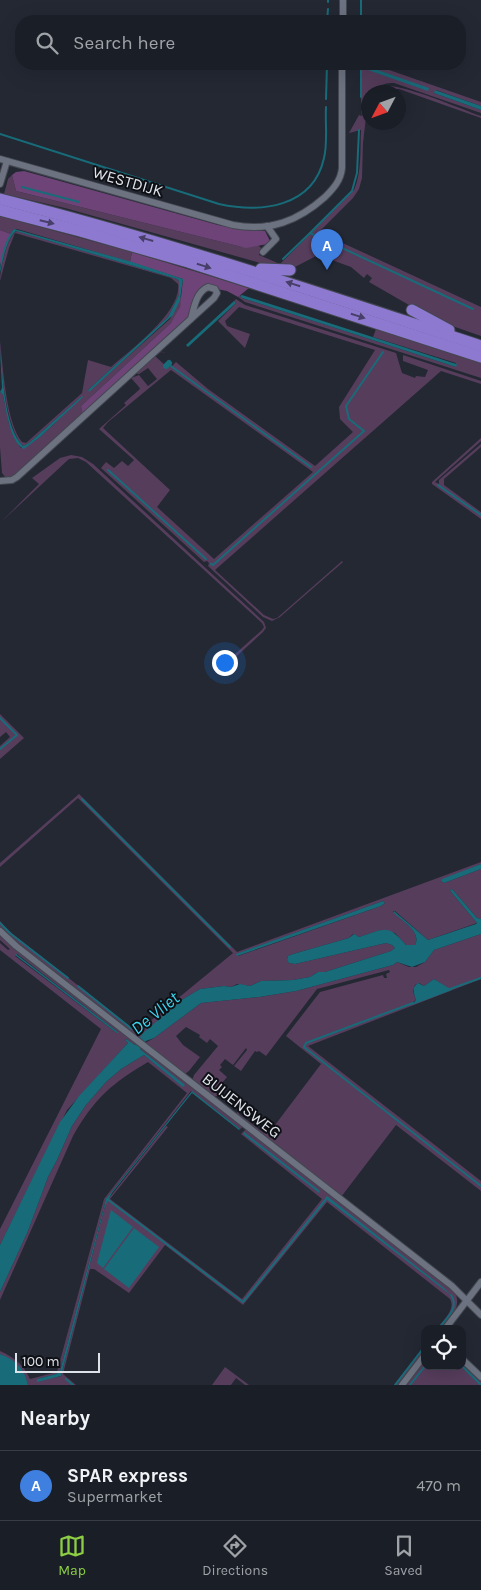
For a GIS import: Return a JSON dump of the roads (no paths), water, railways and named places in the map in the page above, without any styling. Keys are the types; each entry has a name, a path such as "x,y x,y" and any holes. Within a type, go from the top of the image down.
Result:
{"highway":[{"path":"0,199 123,232 243,268 477,344"},
{"path":"0,210 188,262 481,357"},
{"path":"243,268 290,270"},
{"path":"412,310 477,344"}],"street":[{"path":"343,0 343,15"},
{"name":"WESTDIJK","path":"1,182 3,160 244,227 267,226 290,220 321,200 339,180 342,168 342,70"},
{"path":"263,252 276,239 267,226"},
{"path":"0,481 12,480 17,477 192,319 214,298 218,293 216,290 208,287 202,291 192,319"},
{"name":"BUIJENSWEG","path":"0,931 16,946 452,1286 481,1315"},
{"path":"448,1325 481,1282"},
{"path":"402,1385 421,1360"},
{"path":"466,1363 481,1377"}],"water":[{"path":"368,70 378,70 429,88 428,91"},
{"path":"435,90 481,106 481,110 434,93"},
{"path":"14,229 132,262 183,279 180,300 173,315 89,392 88,390 168,317 179,295 179,281 16,231 7,245 0,273 4,250 8,238"},
{"path":"242,295 457,364 456,367 242,298 240,296"},
{"path":"234,301 236,303 188,347 186,345"},
{"path":"0,349 8,414 17,437 23,446 83,397 40,437 24,449 19,446 12,433 3,395 0,392 2,388"},
{"path":"481,864 481,869 444,883 441,881 442,879"},
{"path":"452,889 477,918 481,919 481,934 434,950 425,962 412,967 397,962 393,965 296,991 201,1003 154,1038 146,1041 140,1049 185,1085 183,1087 144,1055 121,1069 106,1082 86,1105 72,1126 48,1177 28,1231 0,1292 0,1245 60,1122 79,1096 128,1043 126,1039 135,1045 143,1033 183,999 200,989 231,987 240,984 250,986 261,981 293,980 310,977 318,972 325,972 391,951 395,948 386,943 295,964 289,963 287,960 288,956 293,954 349,938 354,934 359,937 385,930 394,933 406,945 415,945 416,936 414,931 394,911 428,940 476,924 452,893 450,890"},
{"path":"383,901 385,903 381,906 237,956 236,954"},
{"path":"15,955 118,1032 118,1034"},
{"path":"434,979 452,990 412,1005 416,1000 414,987 418,983 424,986"},
{"path":"192,1091 240,1129 192,1093 112,1193 105,1206 61,1376 37,1382 37,1379 56,1374 60,1371 106,1199"},
{"path":"244,1132 320,1191 319,1193 243,1134"},
{"path":"327,1196 444,1288 452,1296 325,1198"},
{"path":"111,1210 133,1227 103,1268 97,1263"},
{"path":"134,1228 159,1247 129,1288 104,1269"},
{"path":"0,1354 11,1359 22,1369 28,1385 0,1385"}],"waterway":[{"path":"361,0 361,15"},
{"path":"328,9 328,15"},
{"path":"326,99 327,70"},
{"path":"361,70 361,85"},
{"path":"0,134 219,204 235,207 267,207 297,197 309,188 318,175 325,152 326,107"},
{"path":"359,130 357,173 352,191 310,233 473,309"},
{"path":"22,187 79,202"},
{"path":"283,259 310,233"},
{"path":"211,564 213,565 364,431 349,419 346,406 383,352"},
{"path":"166,366 169,363"},
{"path":"168,364 311,467"},
{"path":"108,470 206,559"},
{"path":"438,485 481,515"},
{"path":"0,718 17,735 0,749"},
{"path":"82,799 230,947"},
{"path":"0,923 11,934 68,978"},
{"path":"450,989 481,978"},
{"name":"De Vliet","path":"78,986 132,1029"},
{"path":"413,1003 306,1043 304,1047 481,1186"},
{"path":"107,1199 243,1302 327,1198"},
{"path":"441,1325 453,1309 454,1304 451,1295"},
{"path":"395,1385 421,1351"},
{"path":"410,1385 422,1370"},
{"path":"466,1370 481,1385"},
{"path":"66,1379 73,1385"}],"place":[{"name":"SPAR express","path":"327,270"}]}
